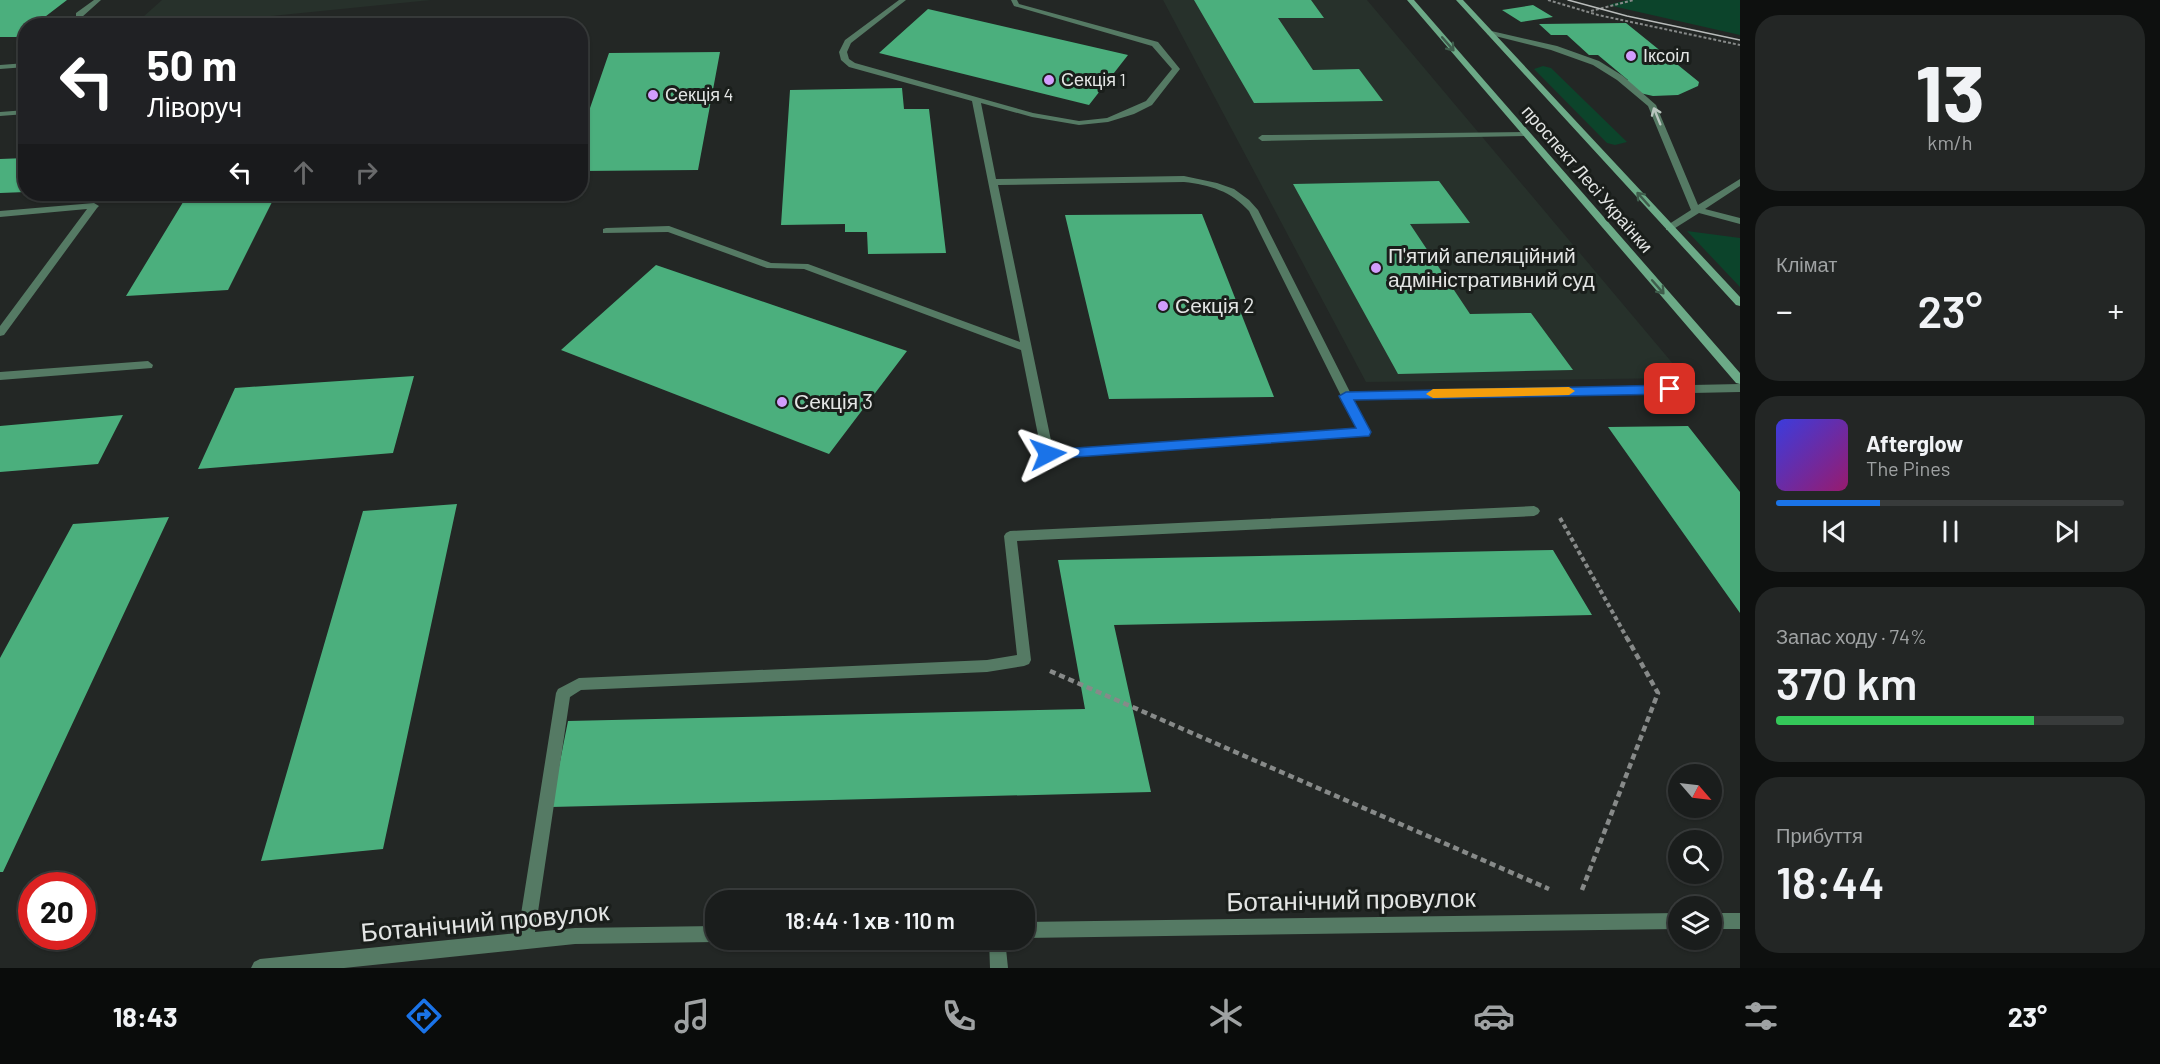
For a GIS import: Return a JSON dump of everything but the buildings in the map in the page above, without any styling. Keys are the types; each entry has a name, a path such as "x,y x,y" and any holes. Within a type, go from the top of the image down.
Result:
{"main road":[{"name":"проспект Лесі Українки","path":"1410,0 1740,380"},
{"name":"проспект Лесі Українки","path":"1459,0 1740,303"}],"street":[{"path":"79,15 98,0"},
{"path":"903,0 848,42 843,52 844,60 852,65 976,100 1057,121 1079,123 1108,120 1149,103 1176,69 1155,44 1016,5 1014,0"},
{"path":"1490,32 1554,48 1596,63 1620,78 1652,105 1695,209"},
{"path":"0,67 18,66"},
{"path":"976,100 1048,454 1364,432 1253,210 1244,198 1229,189 1184,179 993,182"},
{"path":"0,114 18,113"},
{"path":"1262,138 1526,134"},
{"path":"1669,228 1695,209 1740,182"},
{"path":"0,214 94,206 0,333"},
{"path":"1695,209 1740,221"},
{"path":"606,231 669,229 770,266 805,266 1026,348"},
{"path":"0,376 148,365"},
{"path":"1346,396 1740,388"},
{"path":"525,941 563,693 579,684 987,666 1024,660 1010,536 1534,511"},
{"name":"Ботанічний провулок","path":"1035,930 1668,921"},
{"path":"1722,921 1740,921"},
{"name":"Ботанічний провулок","path":"260,968 575,936 705,934"},
{"path":"998,950 999,968"}],"path":[{"path":"1548,0 1589,12 1740,45"},
{"path":"1589,12 1634,0"},
{"path":"1556,511 1658,693 1581,891"},
{"path":"1024,660 1556,892"}],"shaded area":[{"path":"162,0 431,0 252,18 142,18"},
{"path":"1163,0 1367,0 1685,378 1366,382"}],"green space":[{"path":"1627,0 1740,0 1740,35 1608,5"},
{"path":"1543,66 1551,68 1627,142 1615,145 1607,143 1534,69"},
{"path":"1687,231 1740,238 1740,287"}],"tram line":[{"path":"1568,0 1627,16 1740,40"}],"slow traffic":[{"path":"1433,394 1569,391"}],"place":[{"name":"Іксоіл","path":"1631,56"},
{"name":"Секція 1","path":"1049,80"},
{"name":"Секція 4","path":"653,95"},
{"name":"П'ятий апеляційний адміністративний суд","path":"1376,268"},
{"name":"Секція 2","path":"1163,306"},
{"name":"Секція 3","path":"782,402"}],"route":[{"path":"1048,454 1364,432 1346,396 1670,389"}]}
